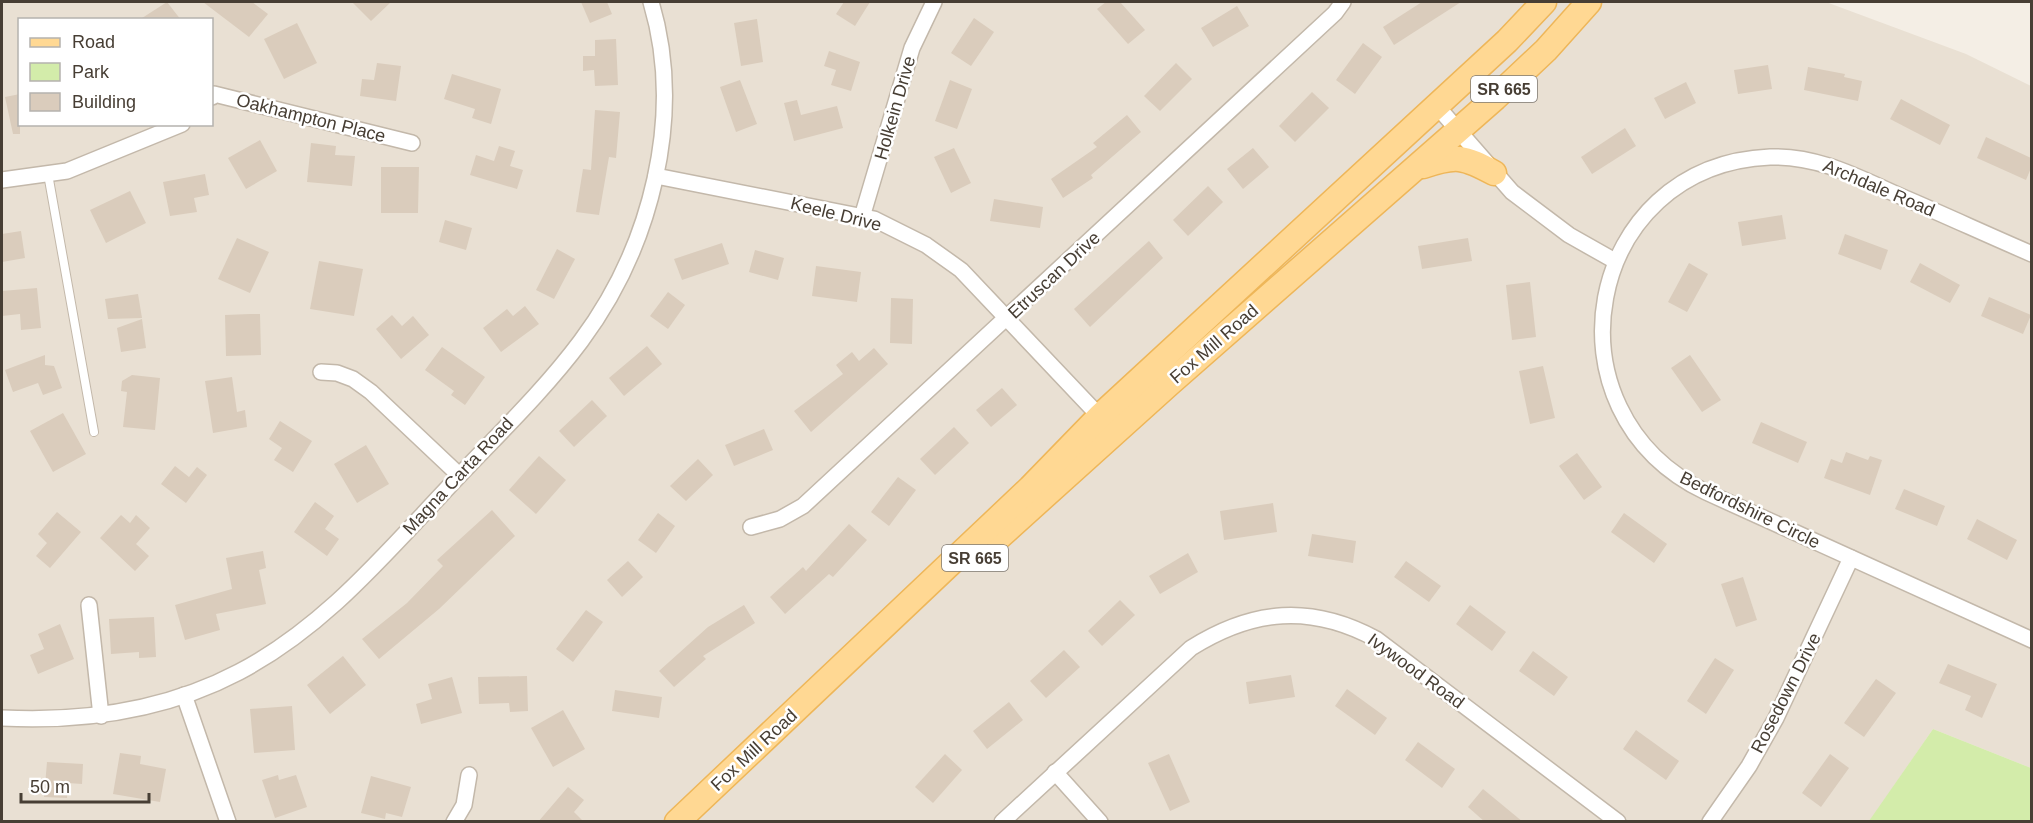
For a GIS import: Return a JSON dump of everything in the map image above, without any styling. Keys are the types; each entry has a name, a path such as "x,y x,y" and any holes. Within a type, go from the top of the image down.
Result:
{"main road":[{"name":"Fox Mill Road","path":"1107,424 1436,105 1507,41 1544,2"},
{"name":"Fox Mill Road","path":"677,822 1030,488 1458,131 1546,50 1590,2"},
{"path":"1413,170 1455,157 1467,159 1494,173"}],"street":[{"name":"Magna Carta Road","path":"2,717 37,720 101,716 184,695 237,673 301,634 352,590 557,370 600,314 618,283 646,211 656,176 664,88 659,36 651,2"},
{"name":"Holkein Drive","path":"862,217 912,48 934,2"},
{"name":"Etruscan Drive","path":"751,527 780,519 803,506 1008,318 1326,21 1343,2"},
{"name":"Oakhampton Place","path":"213,96 412,142"},
{"path":"1436,105 1494,173 1539,215 1615,261"},
{"path":"2,180 67,171 177,126"},
{"name":"Archdale Road","path":"1615,261 1649,213 1683,183 1740,160 1772,157 1804,159 1836,168 2031,254"},
{"name":"Keele Drive","path":"656,176 874,219 907,235 944,258 977,284 1107,424"},
{"name":"Bedfordshire Circle","path":"1615,261 1608,280 1602,312 1603,349 1617,403 1636,438 1664,467 1680,479 2031,640"},
{"path":"321,372 337,373 352,379 371,392 459,476"},
{"name":"Rosedown Drive","path":"1710,822 1749,766 1776,718 1851,558"},
{"path":"89,605 101,716"},
{"name":"Ivywood Road","path":"1002,822 1191,648 1222,630 1251,620 1302,615 1327,618 1352,626 1376,639 1618,822"},
{"path":"184,695 228,822"},
{"path":"1055,772 1100,822"},
{"path":"454,822 464,805 469,775"}],"lane":[{"path":"48,174 94,432"}],"shaded area":[{"path":"2,2 1826,2 1966,54 2031,86 2031,768 1933,729 1869,822 2,822"}],"green space":[{"path":"1933,729 2031,768 2031,821 1869,821"}],"building":[{"path":"167,2 179,18 142,18"},
{"path":"203,2 252,2 268,14 249,37"},
{"path":"352,2 391,2 371,21"},
{"path":"581,2 607,2 612,14 590,23"},
{"path":"844,2 870,2 855,26 836,14"},
{"path":"1106,2 1120,2 1145,30 1128,44 1097,9"},
{"path":"1422,2 1461,2 1394,45 1383,27"},
{"path":"1237,6 1249,26 1213,47 1201,28"},
{"path":"974,18 994,32 971,66 951,53"},
{"path":"757,19 763,62 741,66 734,23"},
{"path":"297,23 317,63 284,79 264,39"},
{"path":"616,39 618,85 595,86 594,70 583,71 583,56 595,56 595,40"},
{"path":"1363,43 1382,57 1355,94 1336,80"},
{"path":"829,51 860,62 851,91 831,85 836,70 824,66"},
{"path":"377,63 401,66 396,101 360,96 362,79 374,80"},
{"path":"1176,63 1192,79 1160,111 1144,96"},
{"path":"1768,65 1772,89 1738,94 1734,70"},
{"path":"1808,67 1845,74 1844,77 1862,81 1858,101 1804,90"},
{"path":"452,74 501,89 491,124 472,118 475,109 444,99"},
{"path":"740,80 757,124 736,132 720,87"},
{"path":"950,80 972,89 957,129 935,121"},
{"path":"1686,82 1696,103 1665,119 1654,98"},
{"path":"1312,92 1329,108 1295,142 1279,126"},
{"path":"18,94 20,134 13,134 5,97"},
{"path":"1901,99 1950,125 1940,145 1890,119"},
{"path":"797,100 801,115 837,106 843,128 794,141 784,103"},
{"path":"595,110 620,112 616,158 609,157 599,215 576,212 583,169 591,170"},
{"path":"1127,115 1141,132 1091,175 1093,178 1063,198 1051,179 1097,147 1093,143"},
{"path":"1625,128 1636,146 1592,174 1581,157"},
{"path":"1986,137 2031,158 2031,168 2026,180 1977,158"},
{"path":"260,140 277,171 246,189 228,158"},
{"path":"311,143 336,146 335,155 355,156 352,186 307,182"},
{"path":"499,146 515,151 510,166 523,170 517,189 470,175 476,155 494,161"},
{"path":"954,148 971,183 951,193 934,157"},
{"path":"1253,148 1269,167 1243,189 1227,169"},
{"path":"381,167 419,167 418,213 381,213"},
{"path":"205,174 209,195 194,198 197,212 170,216 163,182"},
{"path":"1208,186 1223,202 1188,236 1173,220"},
{"path":"130,191 146,223 106,243 90,210"},
{"path":"994,199 1043,207 1040,228 990,221"},
{"path":"1782,215 1786,239 1742,246 1738,222"},
{"path":"445,220 472,228 466,250 439,242"},
{"path":"21,231 25,258 2,262 2,234"},
{"path":"1845,234 1888,250 1881,270 1838,254"},
{"path":"237,238 269,252 250,293 218,279"},
{"path":"1468,238 1472,261 1422,269 1418,246"},
{"path":"1149,241 1163,258 1090,327 1074,309"},
{"path":"722,243 729,264 682,280 674,259"},
{"path":"557,249 575,259 554,299 536,290"},
{"path":"755,250 784,258 778,280 749,272"},
{"path":"319,261 363,269 354,316 310,309"},
{"path":"1689,263 1708,274 1687,312 1668,302"},
{"path":"1920,263 1960,285 1950,303 1910,282"},
{"path":"816,266 861,272 857,302 812,296"},
{"path":"1530,282 1536,337 1512,340 1506,285"},
{"path":"37,288 41,328 21,330 20,314 2,316 2,291"},
{"path":"668,292 685,305 668,329 650,316"},
{"path":"138,294 142,318 108,319 105,299"},
{"path":"1989,297 2031,315 2023,334 1981,316"},
{"path":"891,298 913,299 912,344 890,343"},
{"path":"525,306 539,324 501,352 483,328 507,309 513,316"},
{"path":"260,314 261,355 226,356 225,315"},
{"path":"392,315 402,326 413,316 429,335 401,359 376,329"},
{"path":"142,319 146,348 121,352 117,328"},
{"path":"647,346 662,364 624,396 609,378"},
{"path":"442,347 485,377 465,405 451,395 454,391 425,370"},
{"path":"874,348 888,364 811,432 794,411 843,374 836,365 852,352 859,361"},
{"path":"45,355 45,365 54,366 62,388 43,395 38,383 13,392 5,370"},
{"path":"1690,355 1721,400 1702,412 1671,368"},
{"path":"1543,366 1555,418 1530,424 1519,371"},
{"path":"132,375 160,378 155,430 123,427 127,392 121,391 122,381"},
{"path":"232,377 237,412 245,410 247,427 213,433 205,381"},
{"path":"1002,388 1017,405 991,427 976,410"},
{"path":"592,400 607,416 574,447 559,431"},
{"path":"63,413 86,454 53,472 30,431"},
{"path":"280,421 312,441 293,472 274,460 282,448 269,439"},
{"path":"1761,422 1807,442 1798,463 1752,443"},
{"path":"954,427 969,443 935,475 920,459"},
{"path":"764,429 773,450 734,466 725,445"},
{"path":"366,445 389,484 357,503 334,464"},
{"path":"1846,452 1868,460 1870,456 1882,460 1870,495 1824,478 1831,459 1842,463"},
{"path":"1577,453 1602,487 1584,500 1559,466"},
{"path":"539,456 566,480 536,514 509,490"},
{"path":"698,459 713,475 686,501 670,486"},
{"path":"175,466 189,477 197,467 207,475 186,503 161,484"},
{"path":"898,477 916,490 889,526 871,512"},
{"path":"1904,489 1945,506 1937,526 1895,509"},
{"path":"315,502 334,516 325,529 339,539 327,556 294,532"},
{"path":"1273,503 1277,532 1224,540 1220,511"},
{"path":"492,510 515,536 439,609 379,659 362,639 407,603 443,566 437,560"},
{"path":"57,512 81,532 50,568 36,556 47,543 38,534"},
{"path":"658,513 675,526 656,553 638,540"},
{"path":"1624,513 1667,544 1654,563 1611,532"},
{"path":"121,515 130,523 136,515 150,528 136,544 149,556 135,571 100,538"},
{"path":"1977,519 2017,540 2007,560 1967,539"},
{"path":"849,524 867,540 833,577 829,574 785,614 770,597 803,567 806,571"},
{"path":"1312,534 1356,541 1353,563 1308,556"},
{"path":"263,551 266,568 259,570 266,604 216,614 220,630 185,640 175,605 232,589 226,558"},
{"path":"1188,553 1198,572 1160,594 1149,576"},
{"path":"628,561 643,577 622,597 607,580"},
{"path":"1406,561 1441,586 1429,602 1394,577"},
{"path":"1743,577 1757,620 1736,627 1721,584"},
{"path":"1120,600 1135,615 1102,646 1088,631"},
{"path":"744,605 755,623 703,656 706,659 674,687 659,671 708,627"},
{"path":"1470,605 1506,632 1492,651 1456,624"},
{"path":"586,610 603,622 573,662 556,649"},
{"path":"154,617 156,657 139,658 139,652 111,654 109,619"},
{"path":"60,624 74,659 38,674 30,655 44,649 38,634"},
{"path":"1064,650 1080,667 1046,698 1030,681"},
{"path":"1533,651 1568,677 1554,696 1519,671"},
{"path":"343,656 366,685 330,714 307,685"},
{"path":"1715,658 1734,670 1706,714 1687,701"},
{"path":"1948,664 1997,684 1982,718 1965,710 1971,696 1939,683"},
{"path":"1291,675 1295,697 1249,704 1246,682"},
{"path":"527,676 528,711 510,712 509,703 479,704 478,677"},
{"path":"452,677 462,713 421,724 416,704 432,699 428,684"},
{"path":"1876,679 1896,693 1864,737 1844,723"},
{"path":"1347,689 1387,718 1375,735 1335,706"},
{"path":"615,690 662,697 659,718 612,711"},
{"path":"1009,702 1023,720 987,749 973,731"},
{"path":"292,706 295,750 254,753 250,709"},
{"path":"563,710 585,749 553,767 531,728"},
{"path":"1636,730 1679,761 1666,780 1623,749"},
{"path":"1418,742 1455,769 1442,788 1405,760"},
{"path":"120,753 141,756 140,764 166,769 160,802 113,794"},
{"path":"945,754 962,770 933,803 915,787"},
{"path":"1169,754 1190,802 1170,811 1148,763"},
{"path":"1830,754 1849,768 1821,807 1802,793"},
{"path":"47,762 83,764 82,784 68,783 67,798 44,797"},
{"path":"278,775 279,780 296,775 307,807 275,818 262,780"},
{"path":"371,776 411,787 402,817 386,813 385,819 361,813"},
{"path":"568,787 584,800 574,812 584,822 538,822"},
{"path":"1483,789 1523,822 1485,822 1468,807"}]}
